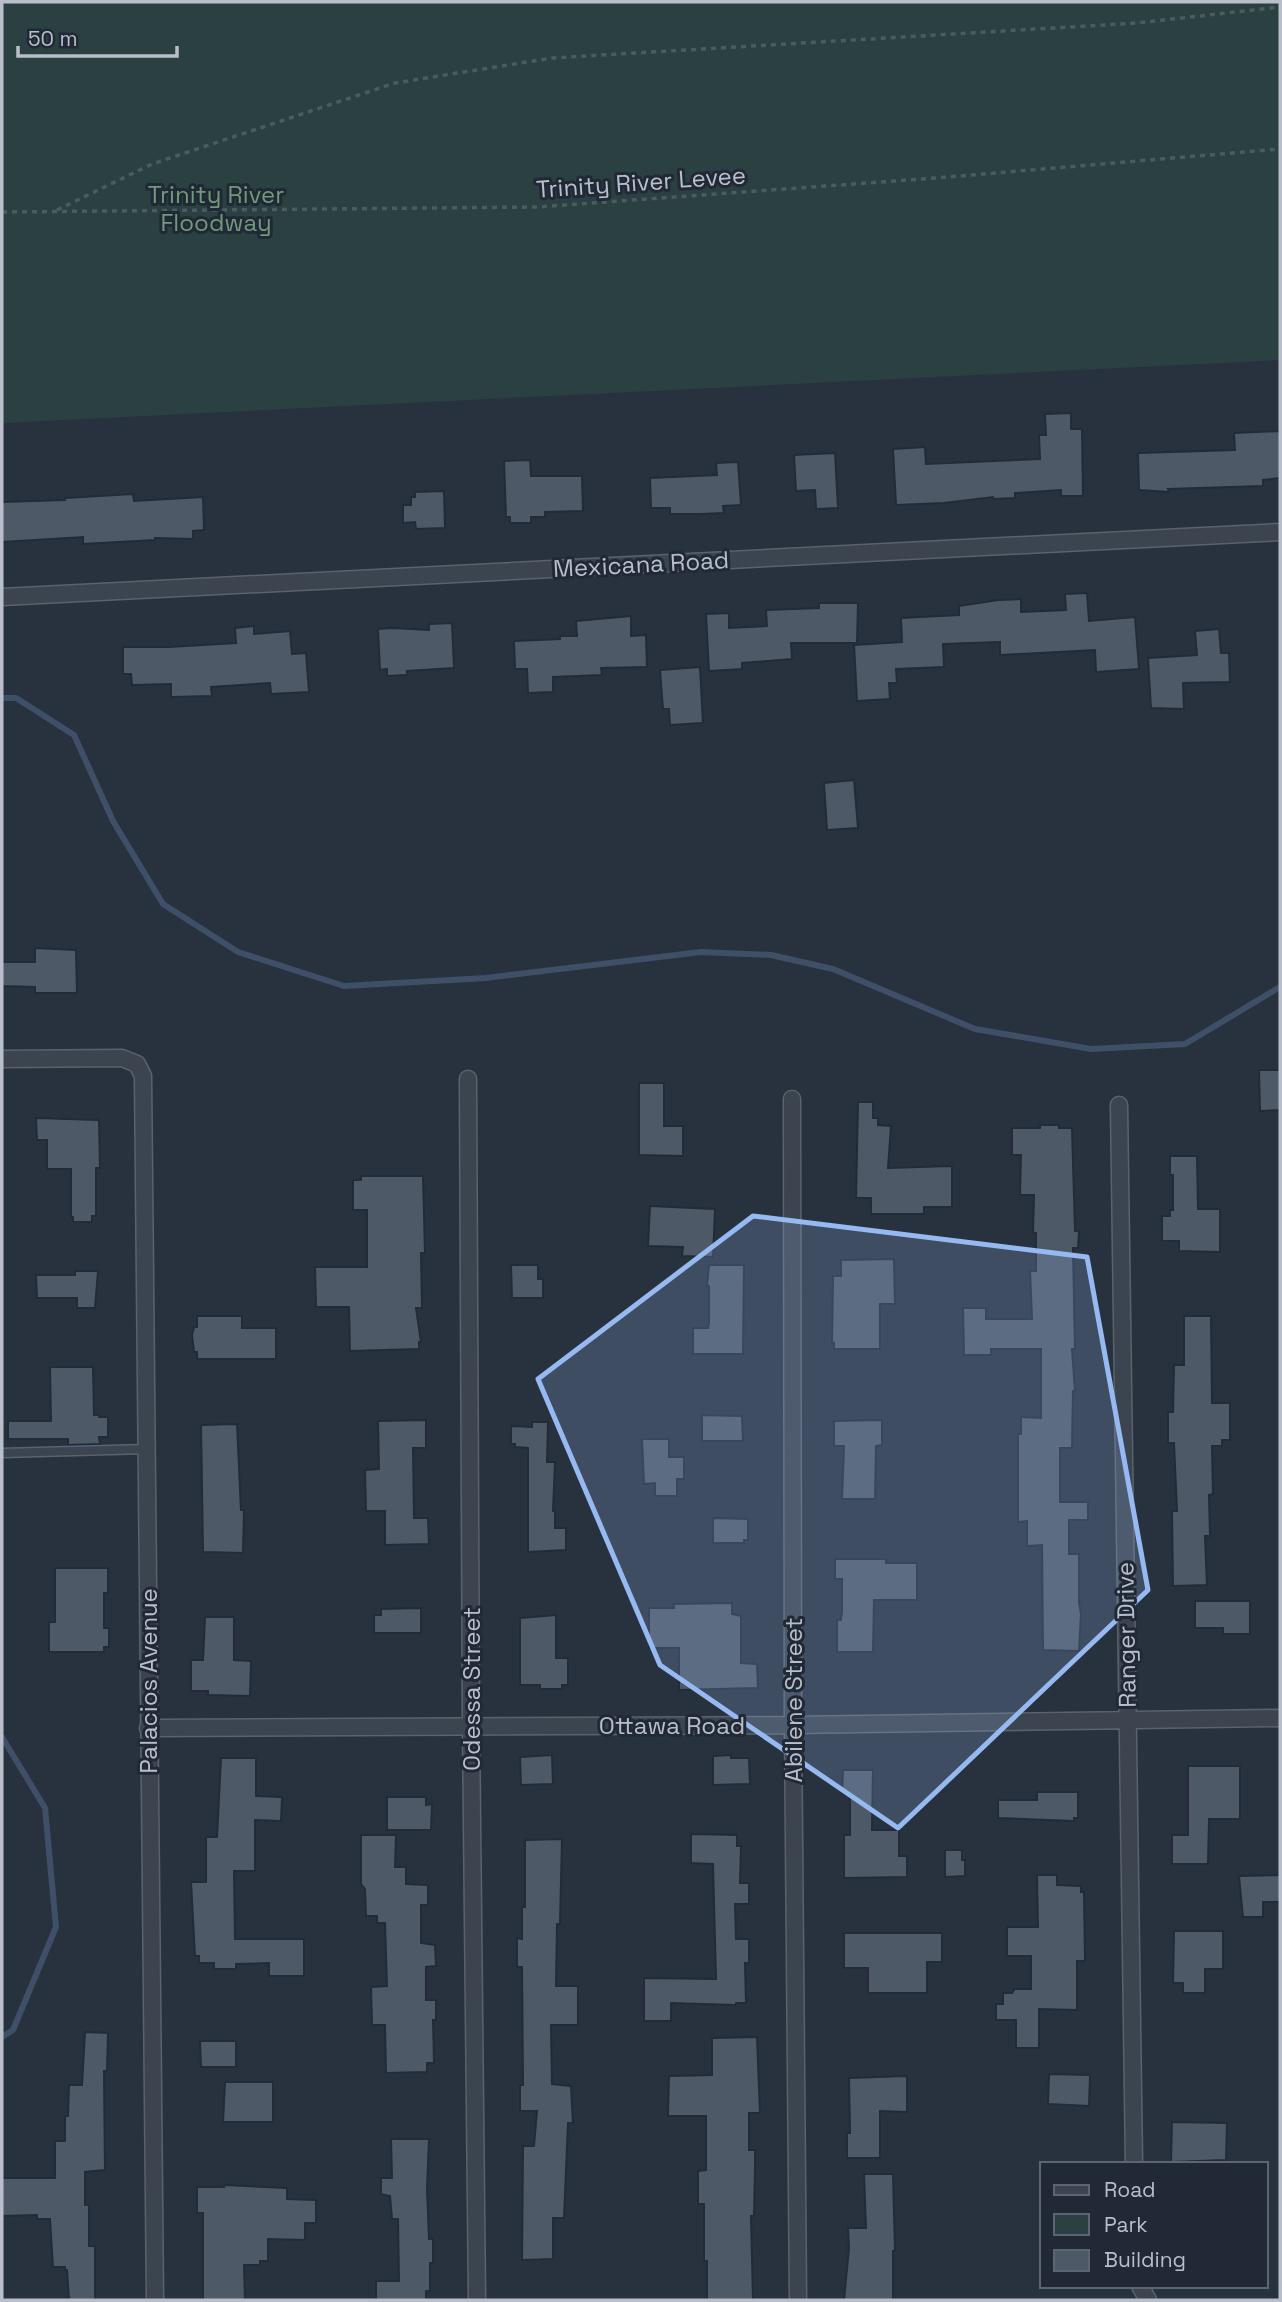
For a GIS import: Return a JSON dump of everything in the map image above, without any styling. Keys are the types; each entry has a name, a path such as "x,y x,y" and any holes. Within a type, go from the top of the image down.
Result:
{"street":[{"name":"Mexicana Road","path":"2,597 1280,532"},
{"name":"Palacios Avenue","path":"2,1059 122,1058 136,1064 143,1076 155,2300"},
{"name":"Odessa Street","path":"468,1079 477,2300"},
{"name":"Abilene Street","path":"792,1099 793,1725 798,2300"},
{"name":"Ranger Drive","path":"1119,1105 1134,2162"},
{"name":"Ottawa Road","path":"148,1728 793,1725 1280,1718"}],"lane":[{"path":"2,1453 147,1449"}],"path":[{"path":"54,212 152,164 395,83 552,58 1137,23 1280,7"},
{"name":"Trinity River Levee","path":"2,212 537,207 936,178 1280,149"}],"highlighted area":[{"path":"753,1216 1087,1257 1148,1590 898,1828 660,1665 538,1379"}],"green space":[{"name":"Trinity River Floodway","path":"2,2 1280,2 1280,360 2,423"}],"building":[{"path":"1071,413 1071,429 1082,429 1083,496 1061,496 1061,490 1015,493 1015,498 993,497 896,505 893,449 925,447 926,464 1040,459 1039,435 1046,435 1045,414"},
{"path":"1280,431 1280,478 1263,480 1263,486 1168,489 1169,492 1139,490 1138,453 1235,450 1234,433"},
{"path":"835,453 838,508 816,509 815,490 796,491 794,455"},
{"path":"530,460 531,476 582,476 583,511 545,512 545,517 531,517 531,523 510,523 510,517 506,517 504,461"},
{"path":"738,462 741,505 723,506 724,513 700,514 670,514 670,508 651,508 650,478 717,475 716,463"},
{"path":"444,491 445,528 416,529 415,522 403,523 403,505 411,505 411,497 415,497 415,492"},
{"path":"133,494 134,501 203,497 204,530 193,531 193,539 155,538 83,544 83,537 2,542 2,502"},
{"path":"1087,593 1089,621 1135,617 1139,669 1096,672 1095,650 1000,655 1000,642 943,644 944,667 896,669 897,683 889,683 890,699 857,701 854,645 902,642 901,618 959,615 959,606 998,600 1021,599 1021,612 1066,610 1065,594"},
{"path":"819,603 858,603 857,643 791,643 792,659 742,663 742,669 709,671 706,614 729,613 729,628 767,626 766,610 819,608"},
{"path":"631,616 631,636 646,635 647,667 601,668 602,675 553,677 553,692 528,693 527,669 515,669 514,641 577,636 576,621"},
{"path":"452,623 454,668 407,671 407,675 387,676 387,669 380,670 378,629 429,630 429,624"},
{"path":"254,626 254,634 290,631 292,654 306,653 309,692 271,694 270,683 211,687 212,696 171,697 171,684 132,685 131,674 123,674 123,647 236,643 235,628"},
{"path":"1219,629 1221,653 1229,653 1230,682 1183,683 1184,709 1151,708 1148,658 1197,655 1195,631"},
{"path":"700,667 703,723 670,725 669,709 663,709 660,670"},
{"path":"854,780 858,828 827,830 824,783"},
{"path":"35,948 76,950 77,993 35,993 35,987 2,986 2,962 35,962"},
{"path":"1259,1070 1280,1070 1280,1110 1260,1111"},
{"path":"639,1083 664,1083 664,1126 683,1126 683,1156 639,1155"},
{"path":"858,1102 873,1102 873,1118 878,1118 878,1125 891,1126 888,1168 952,1166 952,1207 924,1207 924,1214 871,1214 871,1198 856,1198"},
{"path":"36,1118 99,1120 100,1168 96,1168 96,1216 92,1216 92,1222 73,1222 71,1169 47,1169 47,1140 37,1140"},
{"path":"1040,1125 1072,1128 1075,1231 1079,1231 1078,1248 1073,1248 1075,1349 1072,1349 1075,1391 1072,1448 1060,1448 1060,1502 1088,1502 1088,1520 1069,1520 1069,1554 1079,1554 1079,1651 1043,1650 1042,1545 1027,1546 1027,1521 1018,1522 1018,1434 1021,1434 1021,1417 1041,1418 1041,1349 991,1349 991,1355 964,1355 963,1308 986,1308 986,1319 1032,1319 1030,1271 1036,1271 1034,1195 1020,1195 1021,1155 1012,1155 1012,1128 1040,1128"},
{"path":"1170,1156 1197,1156 1198,1209 1220,1209 1220,1252 1179,1251 1179,1241 1162,1241 1162,1216 1170,1216 1170,1210 1173,1210"},
{"path":"361,1176 423,1176 425,1253 421,1253 422,1308 416,1308 421,1342 419,1349 350,1351 349,1307 316,1307 315,1267 367,1267 367,1210 353,1210 353,1180 361,1180"},
{"path":"650,1206 715,1209 713,1257 682,1256 683,1247 648,1246"},
{"path":"894,1259 895,1304 880,1304 880,1349 834,1349 833,1276 841,1276 841,1260"},
{"path":"511,1265 538,1265 538,1279 543,1279 543,1298 512,1298"},
{"path":"709,1265 744,1265 743,1354 693,1354 693,1328 708,1328 709,1323"},
{"path":"75,1271 98,1271 95,1308 77,1308 77,1298 37,1298 36,1275 75,1275"},
{"path":"197,1316 242,1316 242,1328 276,1328 276,1359 197,1359 192,1335 194,1327 197,1327"},
{"path":"1184,1316 1211,1316 1212,1403 1230,1403 1230,1440 1222,1440 1222,1446 1212,1446 1210,1536 1205,1536 1207,1585 1173,1586 1172,1511 1177,1511 1174,1443 1168,1443 1168,1412 1173,1412 1174,1365 1184,1365"},
{"path":"50,1367 93,1367 94,1415 108,1417 108,1437 99,1437 100,1444 68,1445 68,1439 8,1439 8,1421 51,1421"},
{"path":"702,1415 742,1416 743,1441 702,1441"},
{"path":"426,1420 426,1448 413,1448 414,1518 428,1518 429,1544 385,1545 385,1511 366,1511 365,1470 379,1469 378,1421"},
{"path":"882,1420 882,1445 876,1446 875,1499 842,1499 844,1446 834,1446 834,1421"},
{"path":"532,1422 548,1422 547,1462 555,1462 555,1528 566,1528 566,1550 528,1552 528,1448 511,1444 511,1426 532,1427"},
{"path":"237,1424 241,1510 244,1510 243,1553 203,1552 201,1425"},
{"path":"642,1439 669,1439 669,1457 684,1457 684,1479 677,1479 677,1496 655,1496 655,1483 644,1484"},
{"path":"713,1518 748,1519 748,1540 744,1540 744,1543 713,1543"},
{"path":"835,1559 886,1559 886,1563 917,1563 917,1600 874,1600 873,1652 837,1652 837,1620 841,1620 842,1611 842,1579 835,1579"},
{"path":"55,1568 108,1568 108,1593 104,1593 104,1628 109,1628 109,1647 104,1647 104,1652 49,1652 49,1622 55,1622"},
{"path":"1195,1601 1250,1601 1250,1634 1223,1634 1223,1628 1195,1628"},
{"path":"732,1603 732,1614 741,1616 741,1663 757,1664 758,1688 679,1690 679,1648 649,1648 649,1608 674,1608 674,1604"},
{"path":"421,1608 421,1633 374,1633 374,1615 381,1615 381,1609"},
{"path":"556,1615 556,1658 568,1658 568,1685 562,1685 562,1689 540,1689 540,1685 520,1685 520,1618"},
{"path":"205,1617 234,1617 234,1660 251,1661 250,1696 208,1695 208,1691 191,1691 191,1660 203,1660"},
{"path":"552,1755 553,1784 521,1785 520,1757"},
{"path":"731,1755 731,1758 749,1758 750,1784 713,1785 713,1756"},
{"path":"221,1758 256,1758 256,1796 282,1797 281,1821 255,1820 255,1871 234,1871 235,1939 304,1939 304,1976 269,1976 269,1963 236,1964 236,1969 214,1969 214,1963 199,1963 199,1956 195,1956 191,1882 206,1882 206,1837 217,1837"},
{"path":"1188,1766 1240,1766 1240,1819 1209,1819 1208,1864 1172,1864 1172,1835 1188,1835"},
{"path":"843,1770 873,1770 872,1830 899,1830 899,1856 907,1856 907,1877 844,1878 844,1835 850,1835 850,1794 842,1794"},
{"path":"1037,1792 1078,1792 1078,1818 1074,1818 1074,1821 998,1818 998,1800 1037,1800"},
{"path":"387,1797 426,1797 426,1805 432,1804 431,1830 387,1830"},
{"path":"691,1834 737,1835 737,1846 741,1846 740,1883 749,1883 749,1904 735,1904 736,1939 749,1939 749,1963 745,1963 746,2003 671,2003 671,2021 644,2021 644,1978 716,1979 713,1864 691,1863"},
{"path":"361,1835 396,1835 395,1867 406,1867 406,1884 428,1885 428,1905 421,1905 421,1943 435,1945 436,1966 426,1967 426,2000 436,2000 436,2020 433,2020 434,2063 427,2063 427,2072 386,2073 385,2025 372,2025 371,1987 387,1986 385,1923 377,1923 377,1916 366,1916 365,1889 361,1884"},
{"path":"562,1839 556,1986 578,1986 578,2025 551,2025 552,2084 571,2086 573,2123 568,2123 564,2218 553,2218 553,2259 522,2260 523,2146 534,2146 537,2111 520,2111 520,2085 523,2085 522,1967 517,1967 517,1938 522,1939 522,1907 525,1907 525,1840"},
{"path":"945,1850 962,1850 965,1876 945,1877"},
{"path":"1037,1875 1057,1875 1057,1885 1081,1886 1081,1892 1084,1892 1085,1961 1077,1961 1077,2010 1039,2009 1039,2048 1016,2048 1016,2020 996,2020 996,2004 1003,2004 1003,1993 1012,1993 1015,1989 1031,1989 1031,1956 1007,1956 1007,1927 1038,1927"},
{"path":"1280,1875 1280,1902 1263,1902 1263,1917 1243,1917 1239,1876"},
{"path":"1174,1931 1223,1931 1223,1969 1205,1969 1205,1993 1183,1993 1183,1983 1173,1983"},
{"path":"844,1933 942,1933 942,1962 927,1962 927,1993 868,1993 868,1968 844,1968"},
{"path":"85,2032 108,2033 107,2071 104,2071 105,2170 85,2172 85,2205 89,2205 89,2246 95,2246 95,2300 69,2300 67,2270 65,2267 53,2267 50,2219 37,2219 37,2215 2,2216 2,2178 55,2178 55,2141 65,2141 69,2085 82,2085"},
{"path":"757,2037 760,2113 749,2113 749,2150 755,2150 754,2216 751,2216 753,2300 707,2300 704,2204 698,2204 698,2171 706,2170 706,2116 668,2116 669,2076 712,2075 712,2038"},
{"path":"200,2041 236,2041 236,2067 201,2067"},
{"path":"1049,2074 1090,2075 1089,2106 1048,2104"},
{"path":"907,2076 907,2112 880,2111 880,2158 847,2158 847,2133 850,2133 849,2078"},
{"path":"225,2082 273,2082 273,2122 223,2122"},
{"path":"1172,2122 1227,2123 1226,2160 1171,2162"},
{"path":"391,2139 429,2139 427,2189 433,2263 430,2263 430,2291 426,2291 426,2300 376,2300 376,2281 399,2281 398,2219 392,2219 390,2196 381,2194 381,2178 392,2178"},
{"path":"864,2174 893,2174 893,2300 844,2300 849,2248 848,2228 866,2228"},
{"path":"224,2185 287,2188 287,2199 316,2200 316,2223 305,2223 305,2240 268,2239 268,2261 260,2261 260,2265 244,2265 245,2300 203,2300 203,2213 197,2213 197,2187"}],"waterway":[{"path":"2,698 16,698 74,735 113,821 163,904 238,952 344,986 486,978 701,952 771,955 833,969 975,1029 1091,1049 1185,1044 1280,987"},
{"path":"2,1737 45,1808 56,1927 13,2030 2,2037"}]}
